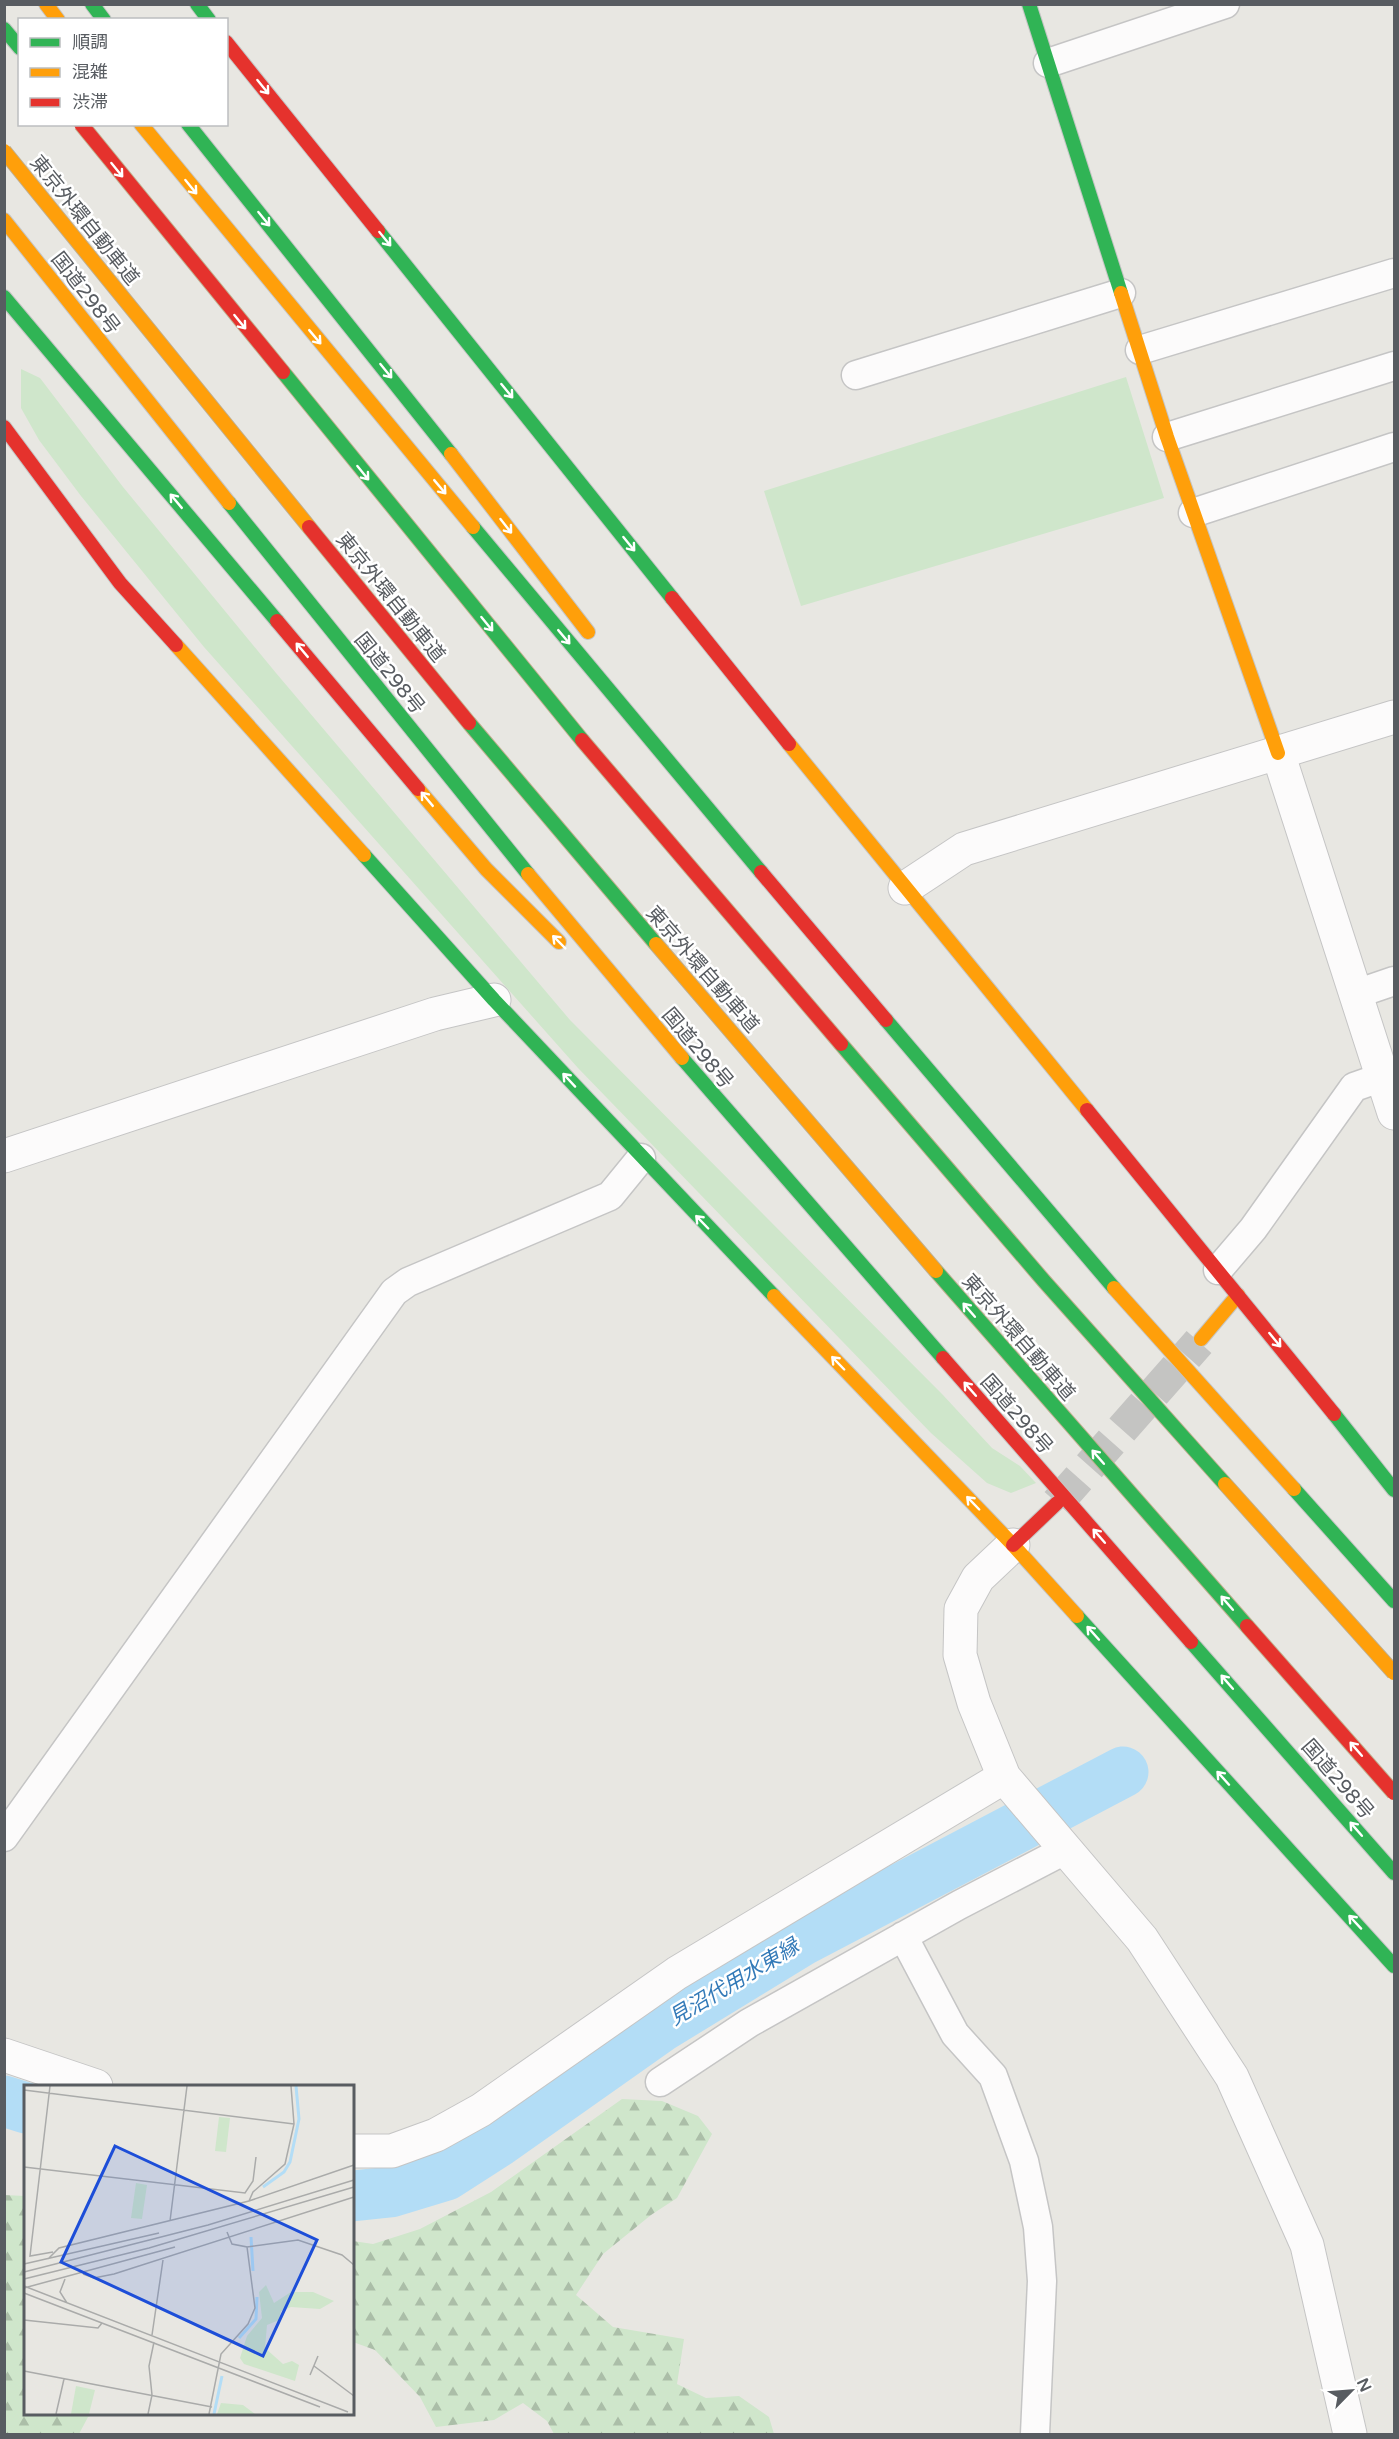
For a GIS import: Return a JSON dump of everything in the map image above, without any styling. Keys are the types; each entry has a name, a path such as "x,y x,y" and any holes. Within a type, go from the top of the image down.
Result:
{"main road":[{"path":"46,4 56,18"},
{"path":"92,4 102,18"},
{"path":"197,4 208,18"},
{"path":"1029,4 1192,513 1278,753"},
{"path":"4,29 18,46"},
{"path":"228,44 905,888 1395,1490"},
{"path":"83,126 603,766 1044,1281 1395,1673"},
{"path":"143,126 588,666 1084,1254 1395,1601"},
{"path":"190,126 415,407 595,642"},
{"name":"東京外環自動車道","path":"4,151 114,289 543,813 981,1324 1395,1793"},
{"name":"国道298号","path":"4,220 502,843 719,1103 1395,1873"},
{"path":"4,297 486,869 569,952"},
{"path":"4,427 120,583 494,1000 640,1158 1013,1545 1395,1965"},
{"path":"689,765 855,981"},
{"path":"611,994 719,1103"},
{"path":"1201,1339 1238,1295"},
{"path":"1013,1545 1057,1503"}],"street":[{"path":"905,888 964,849 1395,717"},
{"path":"1278,753 1356,994 1388,1075 1395,1113"},
{"path":"4,1156 435,1014 494,1000"},
{"path":"1013,1545 978,1578 961,1609 960,1655 974,1702 1004,1778 1142,1939 1232,2077 1307,2245 1350,2434"},
{"path":"354,2151 392,2151 436,2135 481,2110 677,1973 1004,1778"},
{"path":"4,2055 93,2085"}],"lane":[{"path":"1048,63 1225,4"},
{"path":"1140,350 1395,273"},
{"path":"856,375 1121,293"},
{"path":"1167,437 1395,366"},
{"path":"1192,513 1395,447"},
{"path":"1356,994 1395,981"},
{"path":"1218,1270 1253,1229 1354,1087 1388,1075"},
{"path":"4,1837 394,1292 408,1282 610,1196 640,1158"},
{"path":"660,2082 748,2023 903,1936 1065,1850"},
{"path":"903,1936 955,2034 993,2076 1024,2161 1038,2228 1042,2281 1035,2434"}],"green space":[{"path":"21,369 40,378 123,487 276,673 570,1020 943,1395 992,1448 1020,1466 1036,1483 1011,1493 987,1483 931,1433 578,1068 204,647 81,496 39,440 21,408"},
{"path":"1126,377 1164,498 801,606 764,491"},
{"path":"622,2099 662,2101 698,2116 712,2134 677,2198 651,2215 603,2254 576,2295 613,2327 684,2339 677,2384 706,2398 739,2396 769,2417 774,2434 554,2434 547,2421 523,2403 494,2420 436,2427 420,2397 375,2350 354,2342 354,2241 373,2244 420,2229 491,2192"},
{"path":"4,2195 24,2196 24,2415 93,2415 88,2417 79,2434 5,2434"}],"waterway":[{"name":"見沼代用水東縁","path":"354,2196 390,2192 446,2175 499,2141 662,2026 801,1941 1123,1772"},
{"name":"見沼代用水東縁","path":"4,2101 24,2107"}],"tunnel":[{"path":"1057,1503 1199,1342"}],"traffic: fast":[{"path":"92,4 102,18"},
{"path":"197,4 208,18"},
{"path":"1029,4 1121,293"},
{"path":"4,29 18,46"},
{"path":"190,126 451,454"},
{"path":"378,231 672,598"},
{"path":"4,297 277,621"},
{"path":"283,372 582,740"},
{"path":"229,503 528,874"},
{"path":"473,527 761,872"},
{"path":"469,723 656,944"},
{"path":"364,855 494,1000 774,1296"},
{"path":"886,1020 1114,1288"},
{"path":"841,1044 1044,1281 1225,1484"},
{"path":"682,1058 943,1358"},
{"path":"936,1271 1247,1626"},
{"path":"1334,1414 1394,1490"},
{"path":"1294,1489 1394,1601"},
{"path":"1077,1616 1394,1966"},
{"path":"1191,1642 1394,1873"}],"traffic: slow":[{"path":"46,4 56,18"},
{"path":"143,126 473,527"},
{"path":"4,151 309,527"},
{"path":"4,220 229,503"},
{"path":"1121,293 1167,437 1278,753"},
{"path":"451,454 588,632"},
{"path":"176,645 364,855"},
{"path":"789,744 1087,1110"},
{"path":"418,789 486,869 559,942"},
{"path":"528,874 682,1058"},
{"path":"656,944 936,1271"},
{"path":"1114,1288 1294,1489"},
{"path":"1201,1339 1238,1295"},
{"path":"774,1296 1013,1545 1077,1616"},
{"path":"1225,1484 1394,1673"}],"traffic: jam":[{"path":"228,44 378,231"},
{"path":"83,126 283,372"},
{"path":"4,427 120,583 176,645"},
{"path":"309,527 469,723"},
{"path":"672,598 789,744"},
{"path":"277,621 418,789"},
{"path":"582,740 841,1044"},
{"path":"761,872 886,1020"},
{"path":"1087,1110 1334,1414"},
{"path":"943,1358 1191,1642"},
{"path":"1013,1545 1057,1503"},
{"path":"1247,1626 1394,1793"}]}
